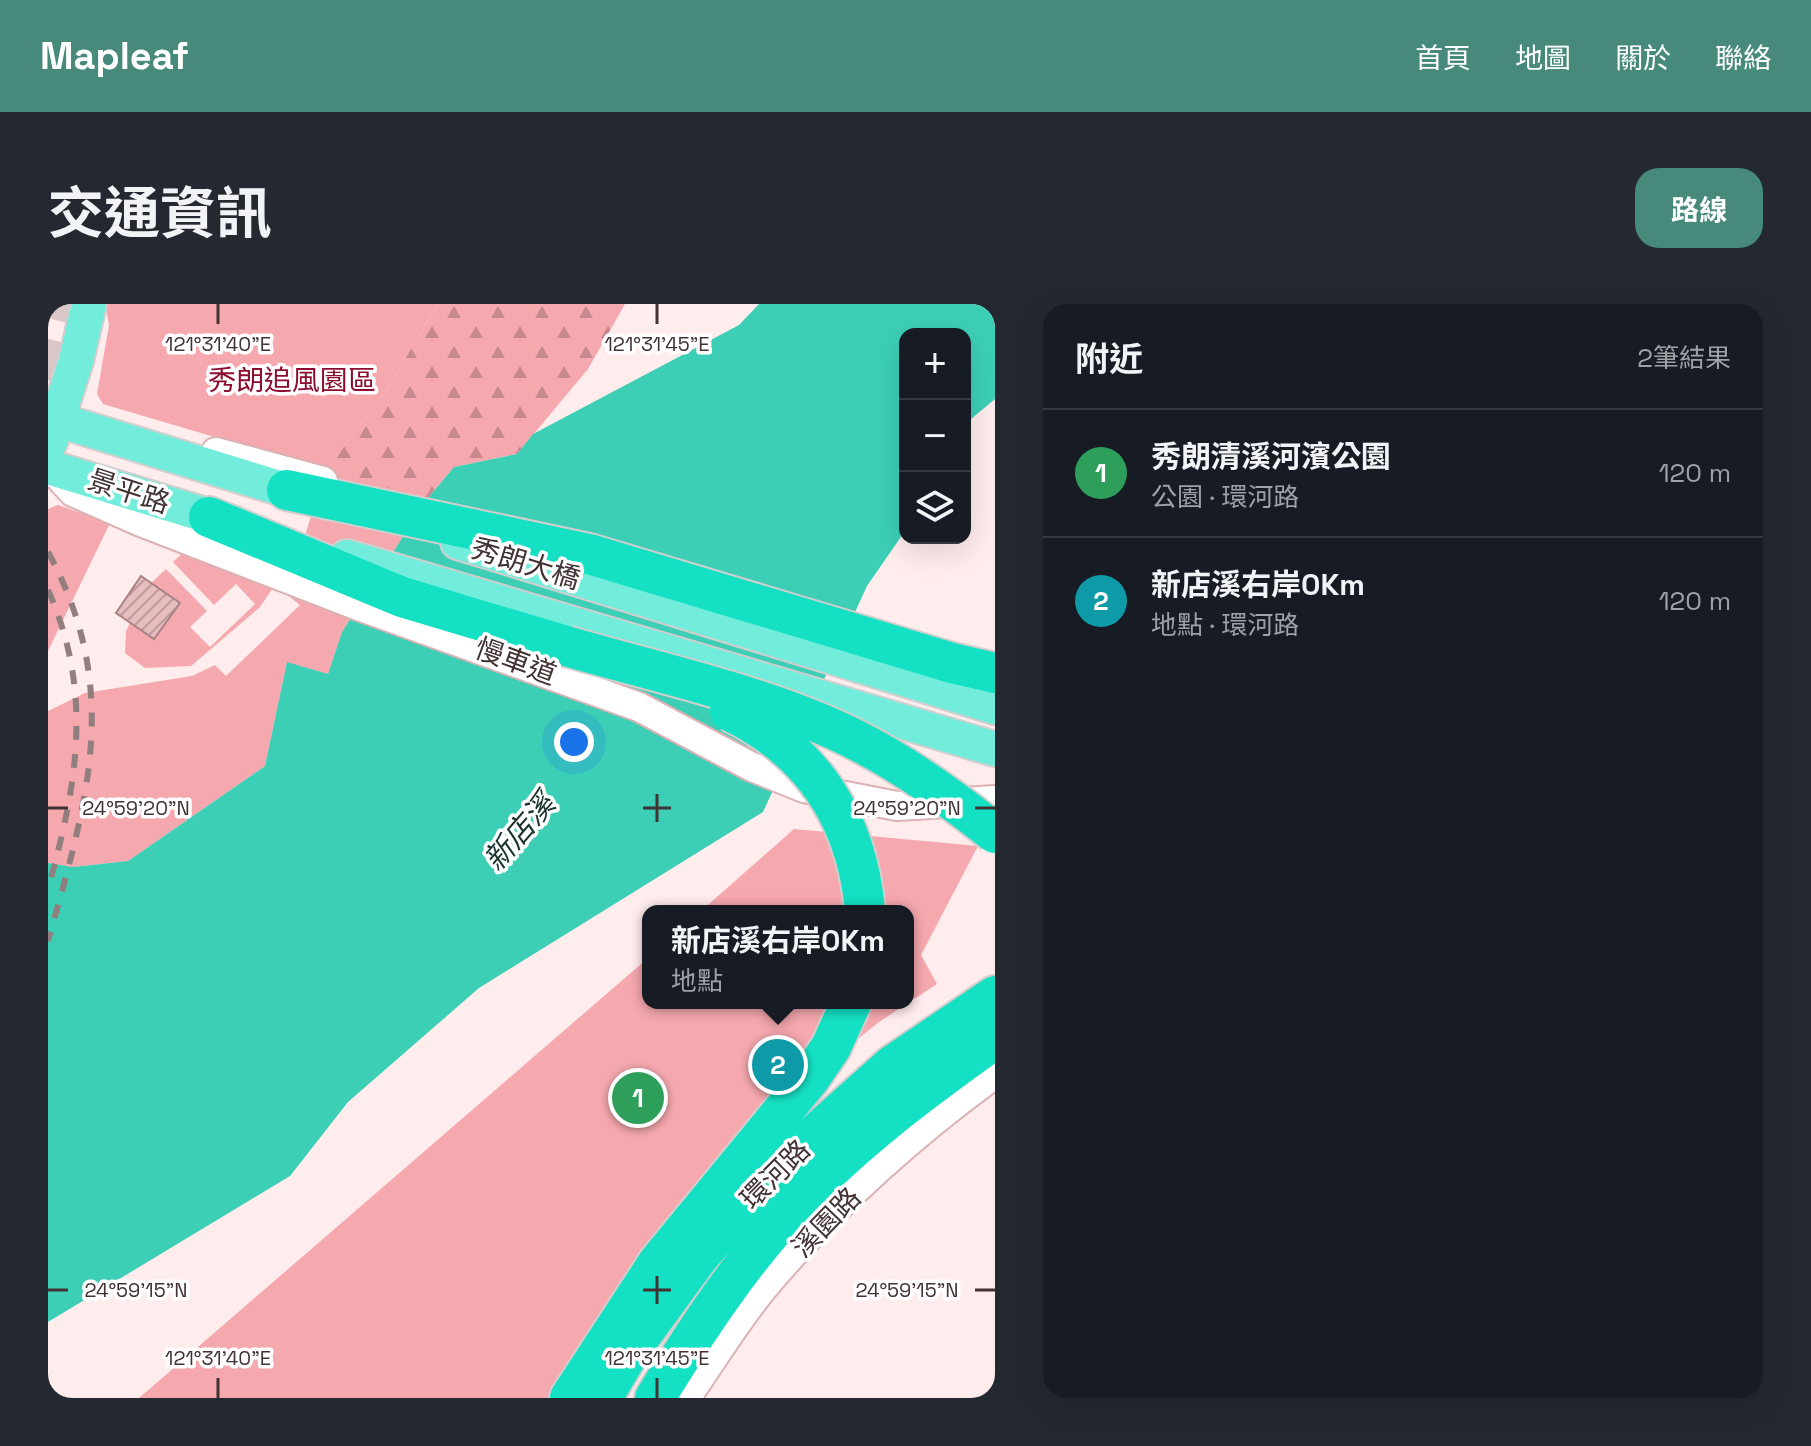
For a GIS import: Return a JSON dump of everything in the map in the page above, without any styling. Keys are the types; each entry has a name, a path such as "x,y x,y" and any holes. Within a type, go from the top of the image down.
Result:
{"highway":[{"path":"287,490 589,554 952,663 995,673"},
{"path":"209,517 425,605 764,704 851,737 944,793 995,833"},
{"path":"566,646 713,702 758,724 791,749 820,780 840,815 853,847 864,905"},
{"name":"環河路","path":"602,1398 631,1349 699,1256 774,1171 893,1065 995,996"},
{"path":"570,1398 658,1263 810,1078 831,1047 848,1009"},
{"name":"環河路","path":"655,1398 702,1321 794,1206 912,1098 995,1039"}],"main road":[{"path":"57,455 94,311"},
{"name":"秀朗大橋","path":"57,455 92,426 287,490 995,707"},
{"name":"景平路","path":"57,455 209,517"},
{"name":"秀朗大橋","path":"209,517 995,749"}],"street":[{"path":"92,426 432,509 590,537 995,661"},
{"name":"慢車道","path":"57,455 353,604 639,707 752,767 804,788 897,806 995,800"},
{"name":"溪園路","path":"686,1398 762,1290 840,1206 923,1127 995,1074"}],"green space":[{"name":"秀朗追風園區","path":"105,304 438,304 384,394 327,469 427,499 342,632 328,674 287,663 265,766 128,861 73,867 48,863 48,711 85,693 192,676 215,665 226,676 300,605 286,594 326,470 103,404 97,394 109,325"},
{"path":"438,304 625,304 588,369 517,454 454,467 427,499 326,470 384,394"},
{"path":"58,505 110,523 48,651 48,509"},
{"path":"183,553 274,586 260,607 191,666 145,668 125,653 126,631 130,623 154,639 180,603 151,583 166,569 207,611 190,627 210,647 255,604 236,584 214,605 173,562"},
{"path":"794,829 978,846 921,955 937,984 914,999 914,905 708,905"},
{"path":"642,963 642,1009 899,1009 823,1067 558,1398 139,1398"}],"water":[{"name":"新店溪","path":"759,304 995,304 995,399 971,419 971,328 899,328 899,540 867,586 763,812 479,988 348,1102 290,1176 48,1322 48,863 73,867 128,861 265,766 287,662 328,674 342,632 427,499 454,467 517,454 533,434 739,325"}],"building":[{"path":"141,576 180,603 154,639 116,613"}],"tunnel":[{"path":"48,380 68,304"}],"railway":[{"path":"48,552 71,603 85,651 91,699 91,746 85,793 48,941"},
{"path":"48,590 62,628 76,702 73,776 48,889"}],"place":[{"name":"新店溪右岸0Km","path":"778,1065"},
{"name":"秀朗清溪河濱公園","path":"638,1098"}]}
